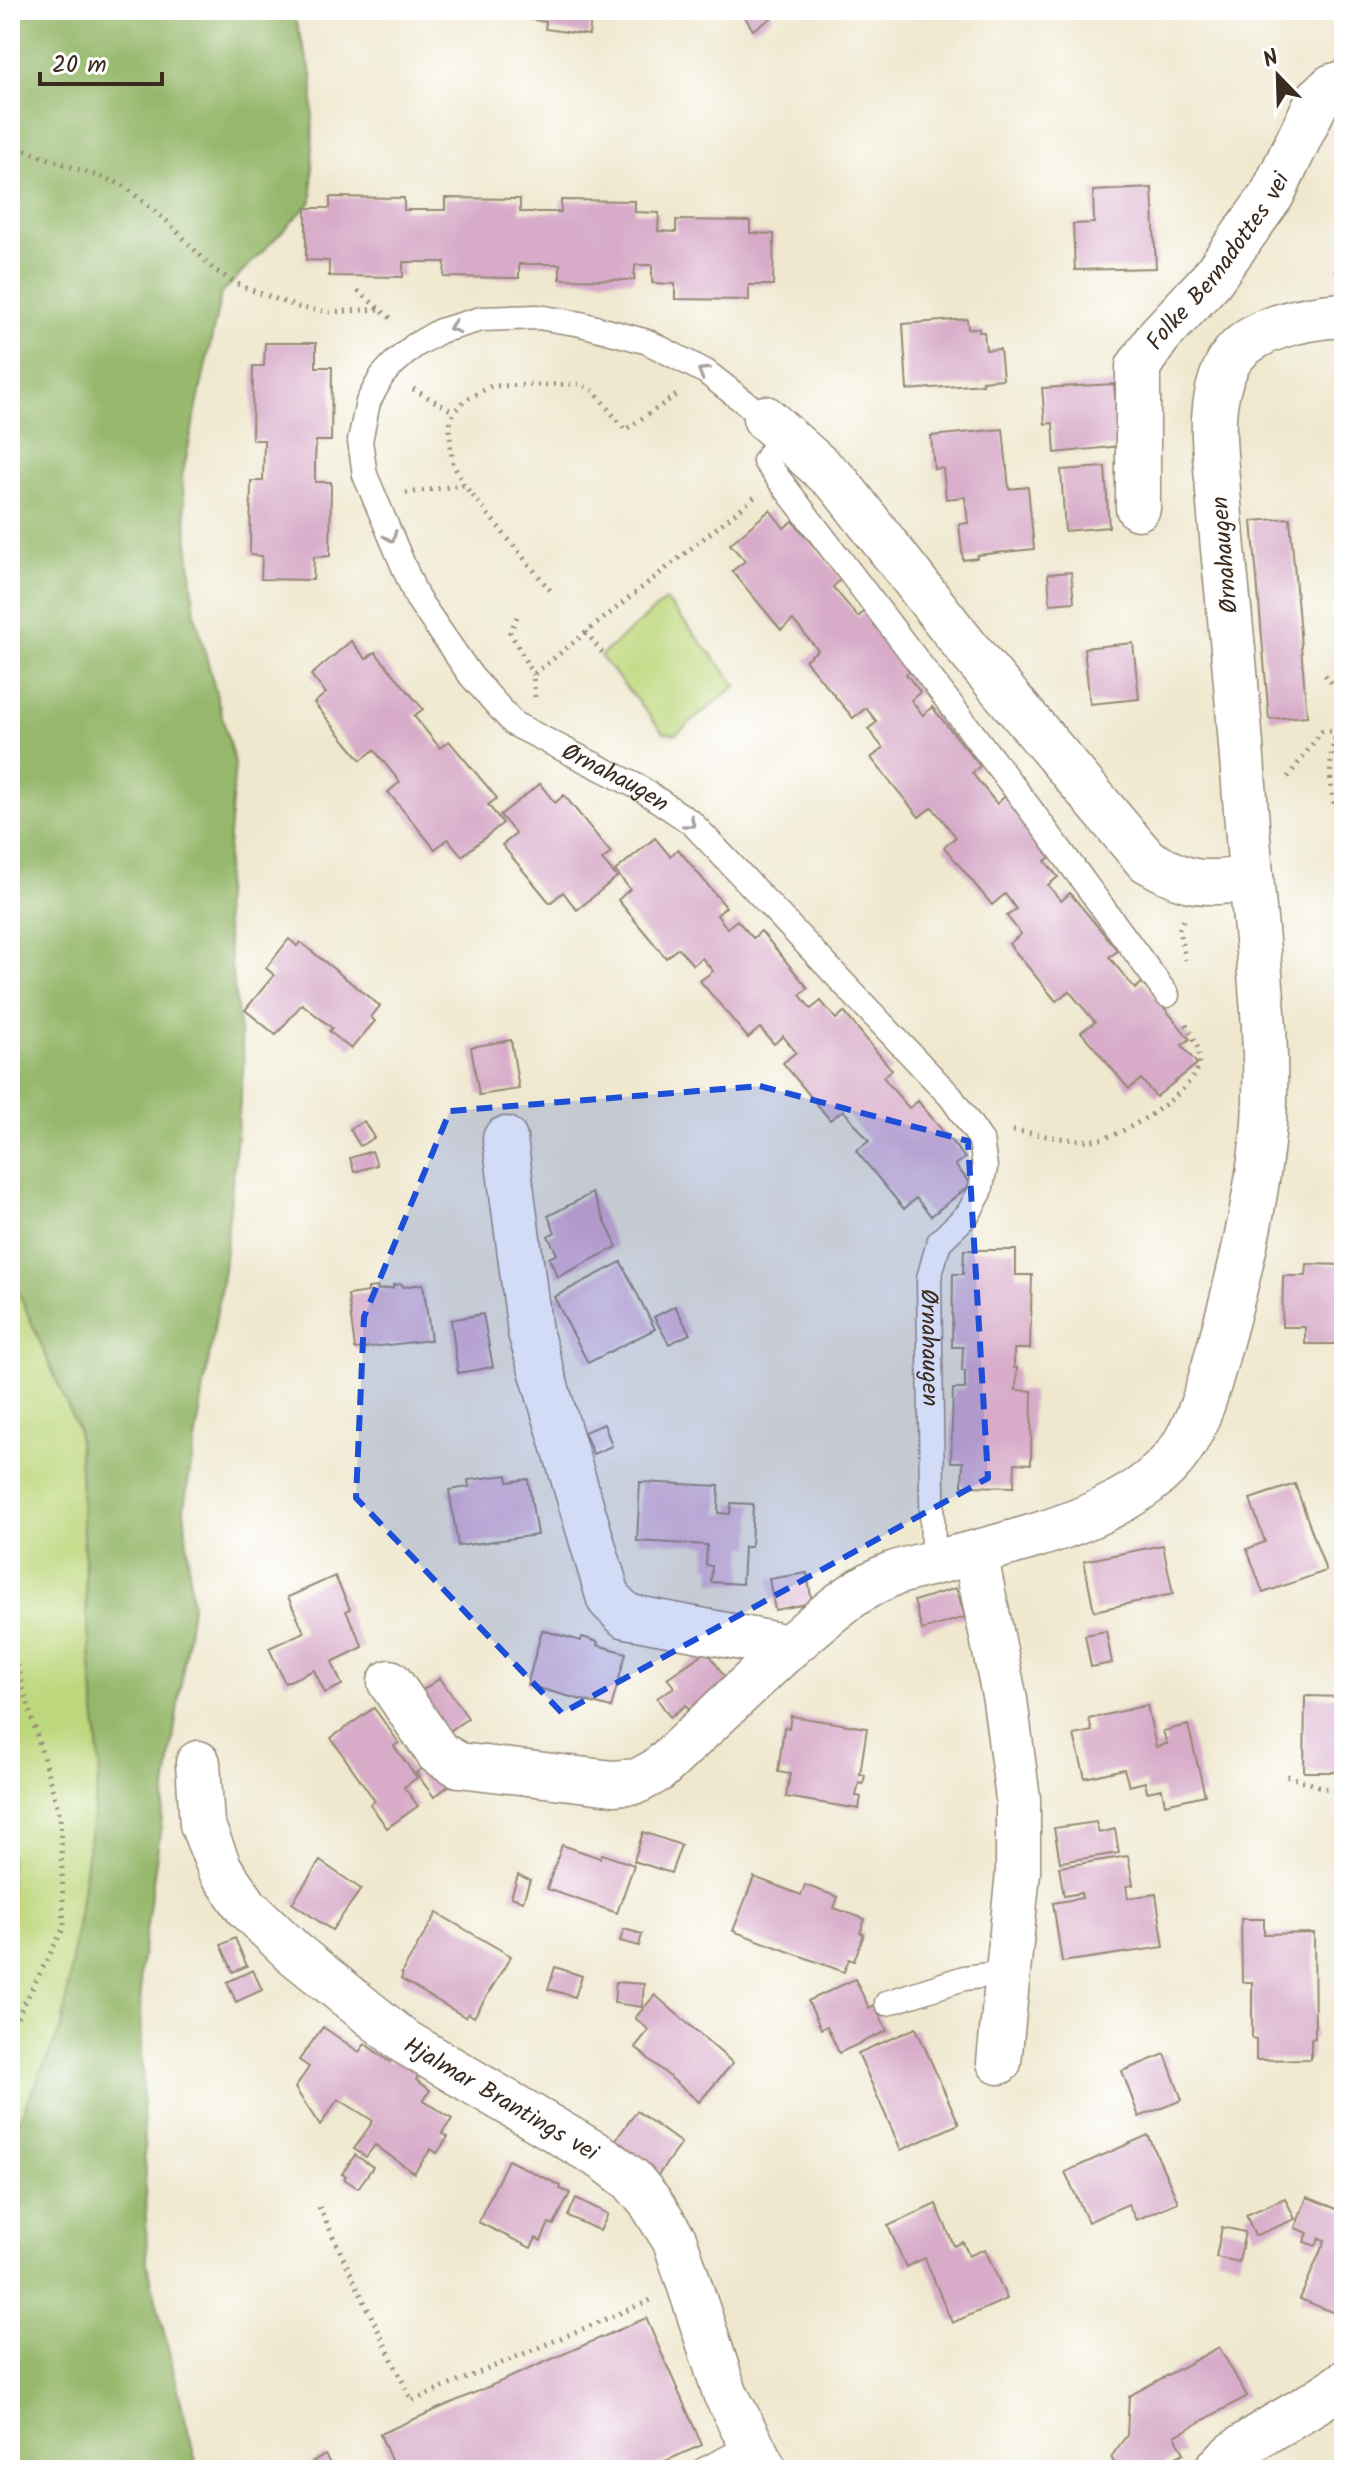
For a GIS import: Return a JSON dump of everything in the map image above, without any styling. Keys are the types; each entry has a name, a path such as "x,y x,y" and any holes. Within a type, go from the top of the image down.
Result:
{"street":[{"name":"Folke Bernadottes vei","path":"1138,508 1138,367 1159,336 1211,280 1272,195 1318,99 1332,86 1344,83"},
{"name":"Ørnahaugen","path":"390,1682 438,1753 459,1765 613,1783 638,1781 658,1770 789,1647 840,1604 889,1575 975,1553 1078,1520 1120,1501 1153,1480 1181,1449 1199,1414 1242,1263 1255,1203 1264,1119 1263,1021 1213,425 1215,394 1228,361 1252,339 1273,327 1344,315"},
{"name":"Ørnahaugen","path":"774,426 839,484 967,648 1146,860 1176,877 1204,884 1251,879"},
{"path":"505,1139 530,1332 609,1599 626,1616 789,1647"},
{"path":"975,1553 1005,1700 1018,1799 1018,1872 999,2062"},
{"name":"Hjalmar Brantings vei","path":"198,1763 202,1824 220,1869 247,1908 294,1953 405,2042 606,2160 632,2180 651,2203 675,2241 725,2393 758,2458"},
{"path":"1216,2470 1231,2455 1281,2420 1344,2383"}],"lane":[{"name":"Ørnahaugen","path":"774,426 716,379 648,342 581,324 538,317 481,319 440,331 414,346 391,366 368,402 360,441 365,475 417,598 471,676 514,724 640,788 692,823 951,1097 981,1140 985,1167 980,1192 968,1214 939,1242 929,1278 933,1563"},
{"path":"774,426 765,461 933,678 1167,995"},
{"path":"887,2003 964,1978 1006,1973"},
{"path":"704,2470 758,2458"}],"path":[{"path":"10,145 123,185 168,222 213,269 243,287 298,307 329,312 383,309"},
{"path":"358,291 383,309 414,346"},
{"path":"391,366 414,390 454,412"},
{"path":"550,590 464,485 453,464 450,442 454,412 464,401 491,386 579,384 594,391 625,430 674,396 716,379"},
{"path":"533,675 777,478"},
{"path":"374,496 464,485"},
{"path":"517,617 510,632 533,675 537,736"},
{"path":"586,632 604,655"},
{"path":"1325,675 1344,697"},
{"path":"1344,716 1336,731 1331,760 1331,790 1344,836"},
{"path":"1246,799 1280,787 1322,731 1336,731"},
{"path":"976,1133 1001,1130 1100,1139 1129,1129 1150,1117 1192,1079 1199,1066 1198,1050 1167,995 1185,986 1188,981 1179,930 1181,922 1187,917"},
{"path":"10,1642 60,1816 64,1927 10,2031"},
{"path":"1287,1776 1344,1794"},
{"path":"319,2207 412,2401 689,2284"}],"highlighted area":[{"path":"760,1086 968,1141 988,1478 562,1713 356,1498 364,1317 450,1111"}],"green space":[{"path":"10,10 292,10 313,78 312,201 221,294 182,477 195,614 235,765 223,907 244,1061 224,1269 184,1507 192,1606 140,1973 147,2263 198,2470 10,2470 10,2140 63,2024 100,1767 87,1616 78,1430 10,1272"},
{"path":"666,600 737,685 676,734 663,732 600,656"},
{"path":"10,1272 78,1430 87,1616 100,1767 63,2024 10,2140"}],"building":[{"path":"514,10 592,10 589,35 545,29 546,22 513,17"},
{"path":"750,10 769,10 773,17 753,30 743,14"},
{"path":"1152,188 1156,268 1075,270 1073,224 1094,223 1093,191"},
{"path":"330,197 404,198 404,210 445,210 445,198 520,199 520,212 561,212 561,200 635,201 635,212 659,213 658,231 676,232 676,220 750,221 750,233 774,234 773,285 749,285 749,300 675,299 675,284 652,283 652,265 635,265 634,280 560,279 560,264 519,264 519,278 444,277 445,262 403,262 403,277 329,276 329,261 306,260 306,208 330,208"},
{"path":"967,319 968,329 979,328 979,332 984,332 986,350 1000,349 1003,379 982,381 983,384 907,390 903,324"},
{"path":"265,343 316,343 316,367 332,367 331,441 316,441 315,461 315,482 331,482 330,556 314,557 313,580 261,579 262,556 250,555 251,481 263,481 264,440 252,440 253,366 264,366"},
{"path":"1114,384 1120,446 1055,453 1053,423 1045,424 1042,388"},
{"path":"1003,429 1009,489 1028,487 1034,549 977,555 977,558 963,560 959,524 968,523 965,497 946,499 943,468 934,469 931,436"},
{"path":"1105,467 1109,527 1065,531 1061,470"},
{"path":"770,510 784,528 793,521 841,579 833,587 858,617 866,610 914,668 906,674 920,692 911,700 923,715 932,707 980,766 972,773 997,804 1005,796 1053,855 1045,861 1058,877 1048,885 1061,901 1070,893 1118,951 1109,957 1135,989 1143,982 1190,1039 1182,1045 1197,1064 1156,1097 1141,1079 1129,1089 1081,1032 1095,1022 1069,991 1056,1001 1009,944 1021,934 1007,916 1016,909 1005,894 992,905 944,847 956,837 932,807 919,817 871,758 883,748 868,729 877,722 866,708 853,718 805,660 818,650 793,620 781,630 732,571 745,561 730,544"},
{"path":"1290,518 1307,716 1269,719 1252,521"},
{"path":"1071,572 1074,602 1050,604 1048,574"},
{"path":"351,641 366,659 375,652 423,709 414,716 440,748 449,741 497,798 488,805 503,823 462,856 448,839 435,849 388,792 400,782 374,750 361,760 314,703 326,693 311,675"},
{"path":"1133,643 1139,699 1090,704 1084,648"},
{"path":"540,784 555,803 564,795 611,853 602,860 617,877 577,910 563,892 550,903 502,845 516,834 500,815"},
{"path":"655,838 670,856 678,849 726,907 717,915 727,928 737,920 753,938 761,931 808,988 800,995 811,1009 821,1001 836,1019 844,1012 892,1070 883,1077 896,1093 909,1108 918,1101 965,1158 955,1165 971,1184 931,1216 916,1198 904,1209 856,1151 869,1141 856,1125 843,1110 830,1120 783,1063 796,1052 783,1036 774,1044 760,1028 748,1038 700,981 713,971 702,958 693,965 678,948 666,958 618,900 630,889 615,871"},
{"path":"289,939 297,946 300,942 380,1006 371,1017 375,1021 351,1049 329,1031 332,1028 302,1004 276,1035 245,1010 274,975 266,968"},
{"path":"511,1040 519,1089 479,1095 471,1047"},
{"path":"364,1121 374,1138 360,1146 350,1129"},
{"path":"372,1151 377,1165 354,1172 350,1158"},
{"path":"592,1193 617,1247 558,1277 549,1258 557,1254 548,1236 555,1232 548,1216"},
{"path":"964,1250 1016,1250 1016,1275 1032,1275 1030,1349 1014,1349 1016,1390 1032,1391 1031,1464 1015,1463 1014,1487 962,1486 963,1462 951,1462 953,1389 965,1389 963,1347 952,1347 953,1274 963,1274"},
{"path":"621,1262 655,1329 588,1363 554,1297"},
{"path":"1307,1264 1344,1265 1344,1344 1305,1344 1305,1327 1282,1327 1283,1276 1306,1276"},
{"path":"402,1284 403,1287 423,1284 431,1340 355,1349 348,1295 368,1292 368,1288 377,1287 378,1290"},
{"path":"675,1306 690,1334 669,1344 654,1317"},
{"path":"483,1314 493,1367 458,1373 451,1320"},
{"path":"604,1424 612,1446 593,1454 584,1432"},
{"path":"507,1475 508,1482 528,1479 537,1535 458,1546 449,1490 469,1487 468,1480"},
{"path":"640,1482 719,1486 718,1513 730,1514 731,1503 753,1504 751,1547 744,1547 742,1584 711,1582 712,1566 706,1565 707,1545 637,1541"},
{"path":"1295,1484 1326,1571 1263,1593 1247,1549 1265,1542 1250,1499"},
{"path":"1163,1545 1173,1594 1094,1611 1084,1561"},
{"path":"807,1573 812,1603 775,1610 769,1579"},
{"path":"335,1576 350,1609 346,1611 363,1647 332,1662 342,1685 325,1693 314,1670 285,1683 269,1648 304,1632 288,1597"},
{"path":"956,1588 965,1617 922,1630 914,1601"},
{"path":"542,1630 581,1641 582,1637 626,1653 611,1708 527,1685"},
{"path":"1106,1631 1112,1663 1091,1667 1085,1635"},
{"path":"707,1651 731,1686 691,1713 686,1705 670,1717 657,1698 674,1687 667,1678"},
{"path":"440,1678 468,1718 447,1733 419,1693"},
{"path":"1305,1696 1344,1697 1344,1772 1304,1772"},
{"path":"1147,1705 1156,1747 1167,1744 1163,1731 1188,1725 1205,1795 1165,1804 1162,1789 1147,1792 1145,1782 1129,1786 1124,1769 1085,1778 1074,1735 1092,1731 1089,1719"},
{"path":"374,1708 399,1743 394,1746 417,1778 404,1787 418,1806 387,1828 370,1804 375,1801 331,1738"},
{"path":"791,1716 867,1728 860,1774 865,1775 856,1796 861,1797 859,1809 786,1797 790,1774 778,1772 784,1727 789,1728"},
{"path":"434,1760 451,1784 434,1797 416,1773"},
{"path":"1096,1822 1099,1833 1115,1829 1119,1853 1060,1862 1054,1828"},
{"path":"643,1832 681,1845 671,1873 634,1861"},
{"path":"562,1845 634,1865 617,1913 547,1889"},
{"path":"1128,1856 1133,1885 1126,1886 1128,1898 1156,1894 1164,1947 1062,1962 1053,1903 1082,1898 1081,1893 1064,1896 1059,1867"},
{"path":"320,1861 361,1889 332,1930 292,1903"},
{"path":"518,1875 530,1880 523,1901 511,1897"},
{"path":"754,1877 801,1895 805,1885 838,1897 834,1908 865,1919 860,1933 864,1934 854,1961 849,1959 844,1972 733,1931"},
{"path":"437,1913 511,1956 474,2017 468,2013 465,2017 401,1979 401,1973"},
{"path":"1241,1919 1264,1919 1264,1934 1314,1933 1315,2038 1311,2039 1311,2059 1256,2060 1256,2039 1252,2038 1252,1982 1242,1982"},
{"path":"624,1929 642,1934 639,1946 620,1941"},
{"path":"235,1938 247,1966 233,1972 221,1945"},
{"path":"555,1967 582,1976 575,1997 548,1989"},
{"path":"253,1970 262,1990 236,2002 227,1982"},
{"path":"855,1979 869,2008 875,2005 887,2031 839,2053 827,2026 821,2029 808,2001"},
{"path":"616,1982 644,1984 642,2007 614,2003"},
{"path":"655,1995 733,2063 699,2102 635,2047 649,2030 635,2018"},
{"path":"323,2027 359,2052 365,2044 390,2062 395,2055 421,2072 416,2080 430,2090 424,2100 452,2119 442,2133 448,2137 437,2153 431,2149 414,2173 375,2145 366,2157 354,2149 373,2121 338,2099 320,2126 295,2088 309,2067 299,2060"},
{"path":"916,2028 959,2124 901,2150 858,2053"},
{"path":"1165,2054 1182,2100 1139,2117 1122,2071"},
{"path":"637,2111 681,2143 656,2178 611,2146"},
{"path":"1148,2135 1178,2202 1136,2220 1128,2204 1088,2222 1065,2172"},
{"path":"355,2155 373,2167 358,2188 344,2179 346,2176 342,2174"},
{"path":"508,2160 570,2193 554,2225 549,2223 541,2241 536,2238 531,2248 478,2222"},
{"path":"1307,2197 1344,2212 1344,2305 1340,2315 1300,2299 1325,2240 1319,2238 1316,2246 1304,2242 1308,2233 1295,2228"},
{"path":"576,2198 608,2214 600,2231 568,2216"},
{"path":"1285,2198 1295,2219 1255,2236 1246,2215"},
{"path":"936,2204 954,2246 963,2242 969,2256 985,2249 1007,2299 952,2323 925,2258 906,2267 888,2226"},
{"path":"1222,2227 1245,2232 1239,2262 1216,2257"},
{"path":"646,2318 702,2445 645,2470 395,2470 380,2434"},
{"path":"1219,2347 1247,2396 1175,2436 1184,2453 1152,2470 1118,2470 1111,2457 1127,2435 1129,2396"},
{"path":"325,2455 334,2470 299,2470"}]}
